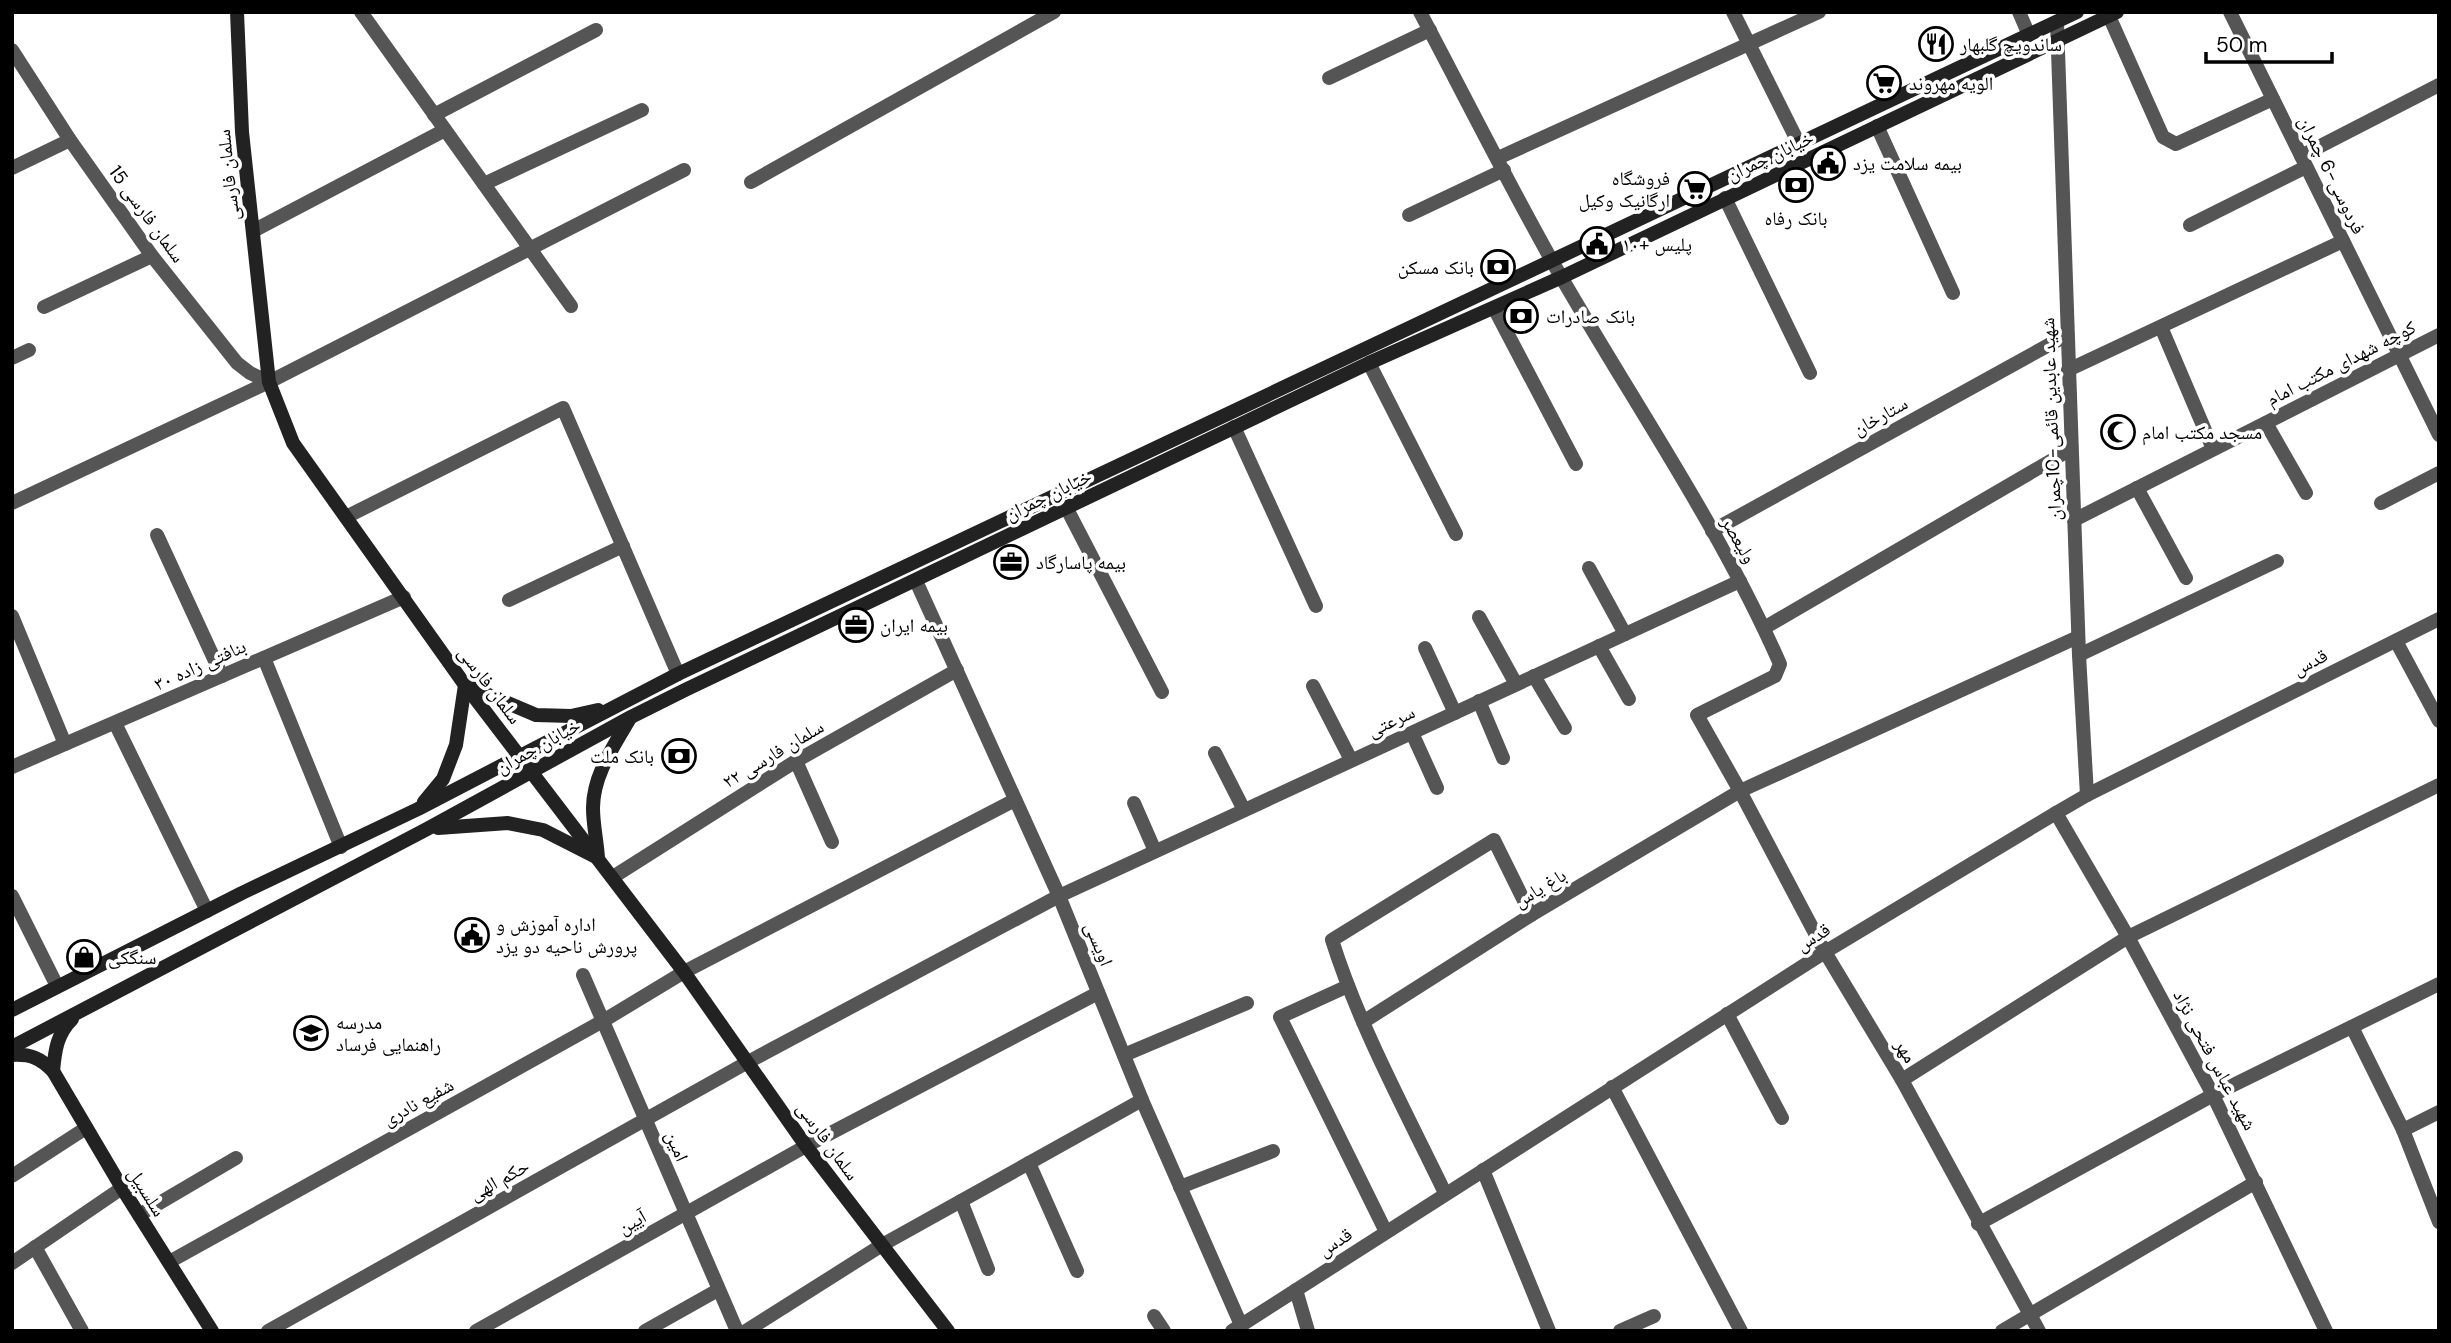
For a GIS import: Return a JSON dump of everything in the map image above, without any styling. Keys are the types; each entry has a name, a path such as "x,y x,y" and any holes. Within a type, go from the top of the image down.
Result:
{"main road":[{"name":"سلمان فارسی","path":"237,12 242,132 269,382 293,443 465,685 613,877 684,972 806,1146 948,1331"},
{"name":"خیابان چمران","path":"12,1010 206,911 418,809 678,674 2028,35 2057,17 2077,12"},
{"name":"خیابان چمران","path":"12,1046 427,829 631,717 1234,427 1562,277 2113,14"},
{"path":"418,809 443,779 456,745 465,685 536,715 571,716 620,705"},
{"path":"598,858 593,808 597,779 611,749 631,717"},
{"path":"427,829 465,824 508,823 542,830 598,858"},
{"path":"341,846 351,869"},
{"path":"53,1071 55,1046 62,1029 79,1013"},
{"path":"12,1055 26,1054 40,1059 53,1071"},
{"name":"سلسبیل","path":"53,1071 122,1188 212,1331"}],"street":[{"path":"361,12 571,306"},
{"path":"751,182 1054,12"},
{"name":"ولیعصر","path":"1420,12 1552,261 1740,581 1765,628 1780,664 1775,676 1697,715 1740,791"},
{"path":"1732,12 1799,144"},
{"path":"1409,215 1501,164 1819,12"},
{"path":"2019,12 2028,35"},
{"name":"فردوسی-6 چمران","path":"2230,12 2439,435"},
{"path":"2113,14 2163,137 2176,144 2273,99"},
{"name":"شهید عابدین قائمی-10چمران","path":"2057,17 2078,637 2087,795"},
{"path":"434,115 596,30"},
{"path":"1329,78 1430,30"},
{"name":"سلمان فارسی 15","path":"12,50 70,140 152,256 237,363 269,382"},
{"path":"2190,225 2439,85"},
{"path":"484,184 642,110"},
{"path":"1877,126 1953,293"},
{"path":"253,231 445,130"},
{"path":"12,168 70,140"},
{"path":"12,503 269,382 684,170"},
{"path":"1726,198 1810,373"},
{"path":"2068,370 2343,241"},
{"path":"44,307 152,256"},
{"path":"1494,307 1576,464"},
{"path":"2161,327 2213,449"},
{"name":"ستارخان","path":"1712,531 2067,335"},
{"name":"کوچه شهدای مکتب امام","path":"2074,520 2439,335"},
{"path":"12,358 29,350"},
{"path":"1369,363 1456,534"},
{"path":"346,517 563,408 678,674"},
{"path":"2266,423 2306,493"},
{"path":"1234,427 1316,606"},
{"path":"1765,628 2071,449"},
{"path":"2381,503 2439,473"},
{"path":"2137,488 2186,578"},
{"path":"1066,507 1162,692"},
{"path":"157,535 222,676"},
{"path":"509,600 623,547"},
{"path":"2079,655 2277,561"},
{"path":"1589,568 1625,634"},
{"name":"اویسی","path":"916,581 1059,896 1237,1328"},
{"name":"سرعتی","path":"748,1062 1059,896 1740,581"},
{"name":"بنافتی زاده ۳۰","path":"12,767 404,597"},
{"path":"12,616 65,744"},
{"path":"1479,617 1516,684"},
{"name":"قدس","path":"1237,1328 1825,952 2056,813 2439,619"},
{"name":"باغ یاس","path":"1363,1022 1531,915 1740,791 2078,637"},
{"path":"2396,641 2439,721"},
{"path":"1598,646 1629,699"},
{"path":"1425,648 1455,713"},
{"path":"264,658 341,846"},
{"name":"سلمان فارسی ۲۲","path":"613,877 796,761 957,670"},
{"path":"1534,676 1565,727"},
{"path":"1313,686 1351,760"},
{"path":"1479,701 1503,758"},
{"path":"115,723 206,911"},
{"path":"1412,733 1437,788"},
{"path":"1215,753 1244,810"},
{"path":"796,761 832,842"},
{"path":"1902,1080 2127,937 2439,785"},
{"name":"مهر","path":"1740,791 1825,952 1902,1080 1978,1224 2039,1331"},
{"name":"شفیع نادری","path":"169,1262 603,1021 684,972 1015,800"},
{"path":"1134,803 1155,851"},
{"name":"شهید عباس فتحی نژاد","path":"2056,813 2213,1095 2326,1331"},
{"path":"1445,1193 1363,1022 1332,940 1494,840 1531,915"},
{"path":"12,896 57,986"},
{"name":"امین","path":"583,975 737,1331"},
{"path":"1345,980 1280,1017 1386,1232"},
{"path":"1978,1224 2213,1095 2439,984"},
{"name":"آیین","path":"476,1331 806,1146 1098,993"},
{"path":"1124,1055 1247,1003"},
{"path":"1727,1014 1782,1118"},
{"path":"2353,1027 2403,1130 2439,1221"},
{"name":"حکم الهی","path":"268,1331 748,1062"},
{"path":"1612,1087 1741,1331"},
{"path":"746,1331 882,1245 1142,1100"},
{"path":"2403,1130 2439,1112"},
{"path":"12,1176 86,1128"},
{"path":"1180,1187 1273,1151"},
{"path":"139,1215 236,1158"},
{"path":"1029,1163 1076,1271"},
{"path":"1483,1170 1549,1331"},
{"path":"2002,1331 2256,1182"},
{"path":"12,1263 122,1188"},
{"path":"961,1201 988,1269"},
{"path":"35,1247 82,1331"},
{"path":"645,1331 718,1290"},
{"path":"1296,1290 1308,1331"},
{"path":"1620,1331 1654,1315"},
{"path":"1154,1316 1164,1331"}],"place":[{"name":"ساندویچ گلبهار","path":"1936,44"},
{"name":"الویه مهروند","path":"1884,83"},
{"name":"بيمه سلامت يزد","path":"1828,163"},
{"name":"بانک رفاه","path":"1796,185"},
{"name":"فروشگاه ارگانیک وکیل","path":"1695,189"},
{"name":"پلیس +۱۰","path":"1597,244"},
{"name":"بانک مسکن","path":"1498,267"},
{"name":"بانک صادرات","path":"1521,316"},
{"name":"مسجد مکتب امام","path":"2118,432"},
{"name":"بیمه پاسارگاد","path":"1011,562"},
{"name":"بیمه ایران","path":"856,625"},
{"name":"بانک ملت","path":"679,756"},
{"name":"اداره آموزش و پرورش ناحیه دو یزد","path":"472,935"},
{"name":"سنگکی","path":"84,957"},
{"name":"مدرسه راهنمایی فرساد","path":"311,1033"}]}
